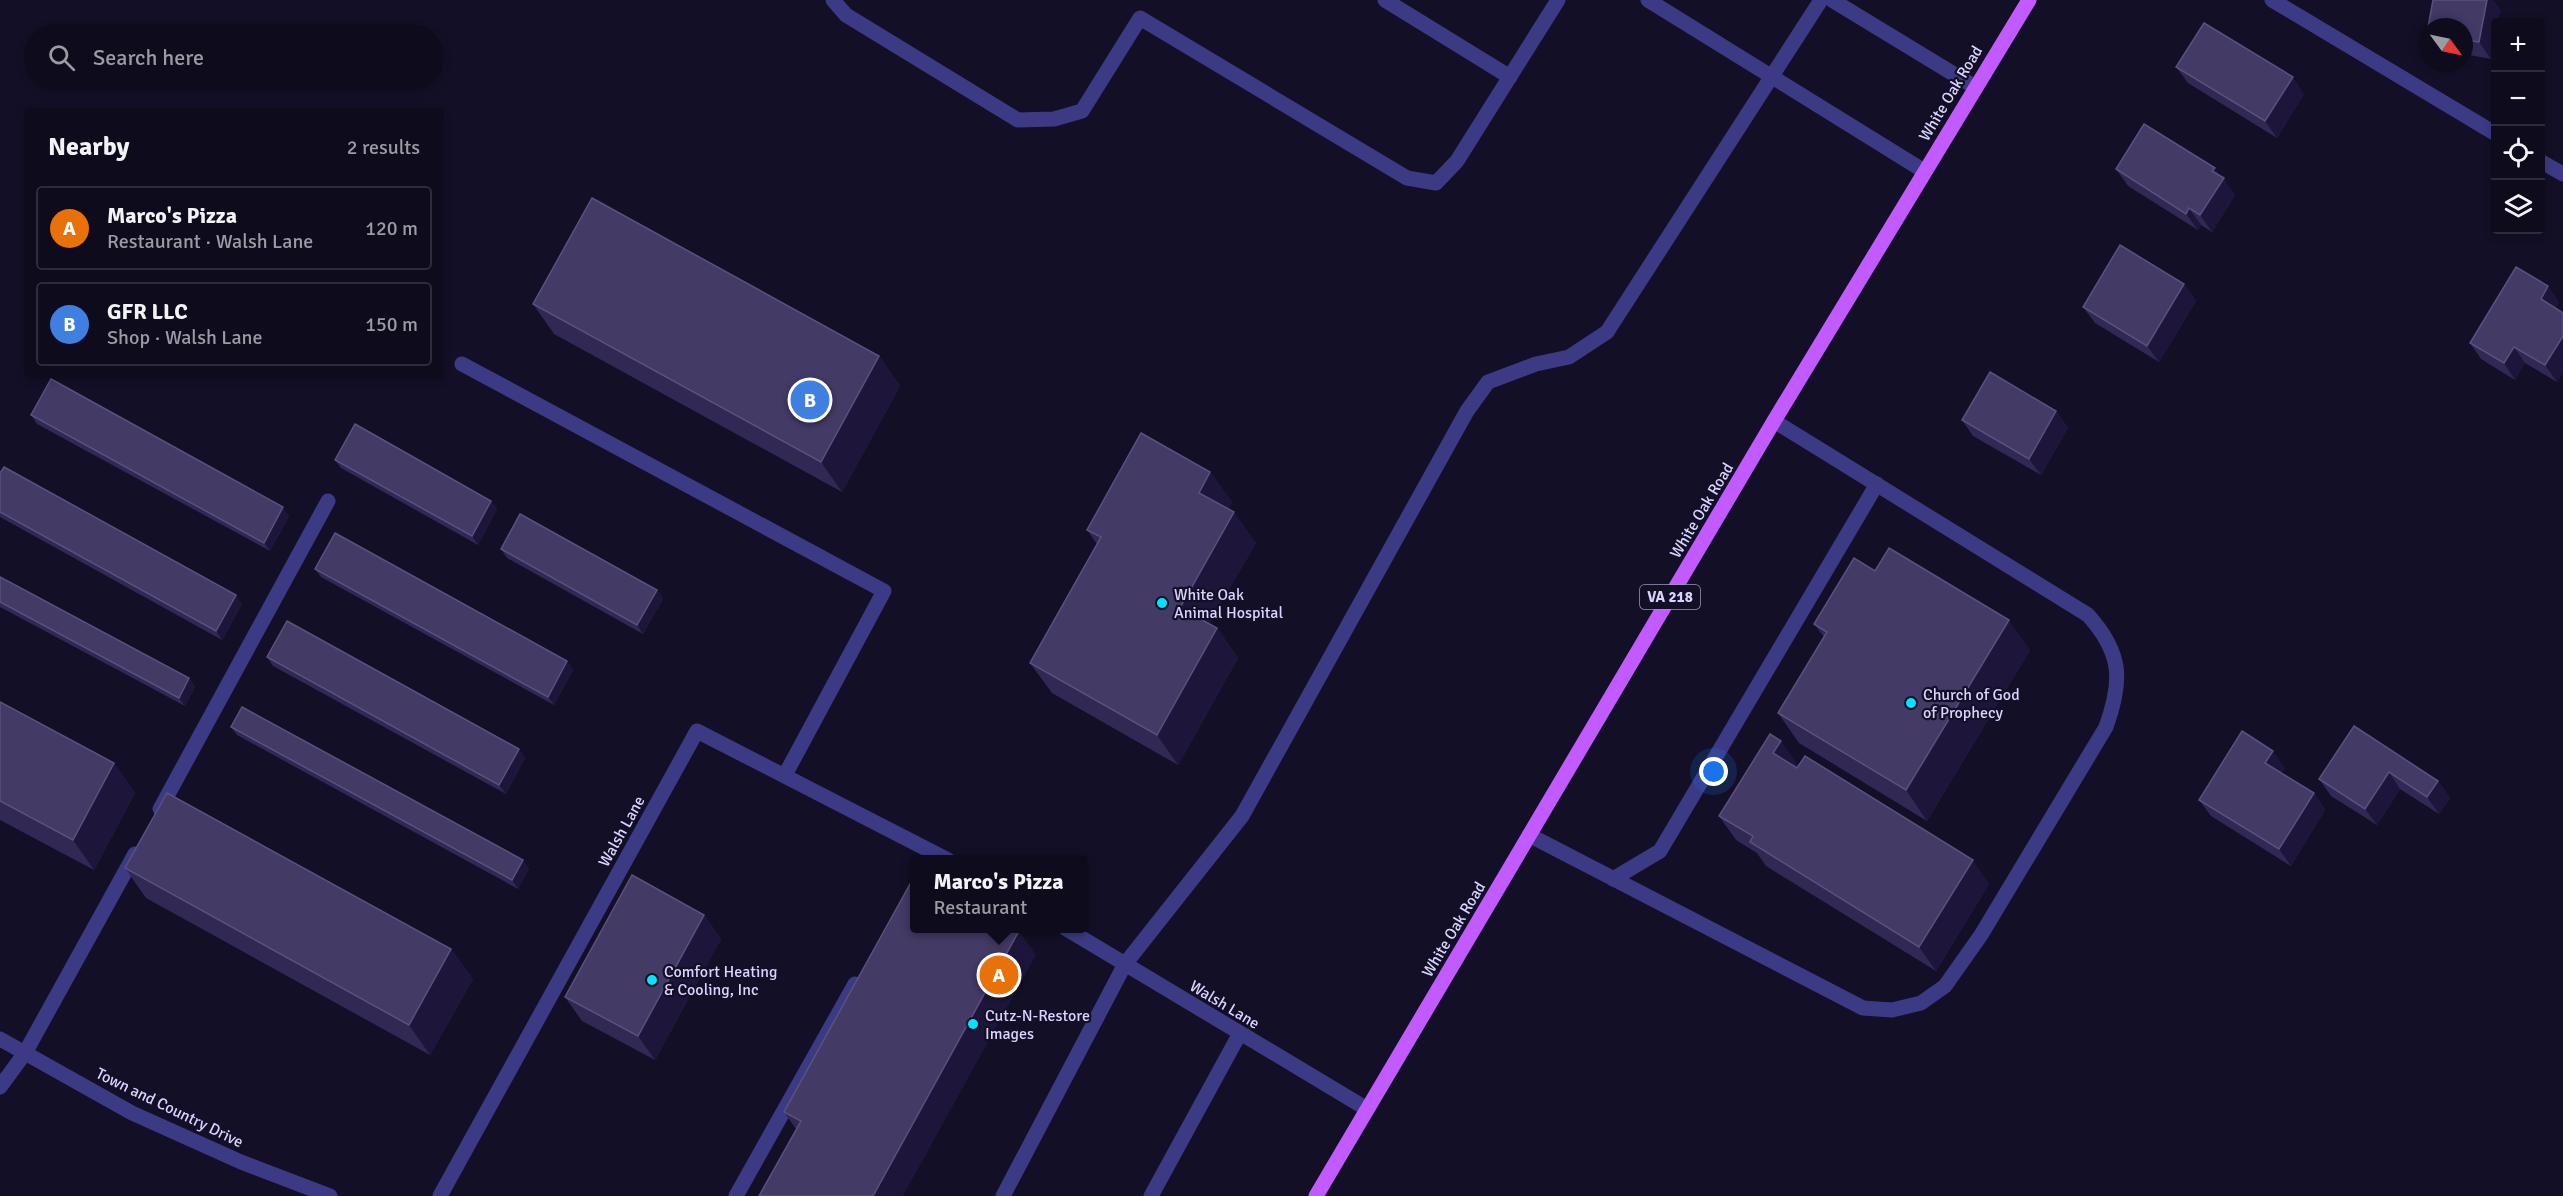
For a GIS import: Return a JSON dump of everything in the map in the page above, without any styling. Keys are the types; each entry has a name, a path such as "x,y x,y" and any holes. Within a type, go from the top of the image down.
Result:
{"main road":[{"name":"White Oak Road","path":"1316,1196 1774,421 2028,0"}],"street":[{"path":"833,0 846,15 1018,120 1054,119 1082,111 1140,18 1407,178 1436,183 1457,161 1558,0"},
{"path":"1385,0 1510,77"},
{"path":"1648,0 1924,171"},
{"path":"1003,1196 1125,964 1242,816 1467,411 1488,382 1536,364 1569,357 1607,332 1821,0"},
{"path":"1832,0 1975,87"},
{"path":"2272,0 2491,131"},
{"path":"2545,163 2563,174"},
{"path":"462,364 884,591 784,775"},
{"path":"1529,835 1863,1008 1892,1010 1921,1003 1945,986 1981,935 2106,727 2116,698 2117,668 2104,633 2088,615 1774,421"},
{"path":"1613,879 1660,851 1877,484"},
{"path":"155,817 328,501"},
{"name":"Walsh Lane","path":"441,1196 698,731 928,854"},
{"path":"0,1088 25,1053 144,837"},
{"name":"Walsh Lane","path":"1073,933 1239,1035 1368,1109"},
{"path":"736,1196 863,970"},
{"path":"1151,1196 1239,1035"},
{"name":"Town and Country Drive","path":"0,1039 132,1113 241,1162 330,1196"}],"building":[{"path":"2433,0 2487,0 2479,42 2473,41 2473,18 2430,18"},
{"path":"2204,23 2293,77 2265,121 2176,67"},
{"path":"2144,124 2215,168 2212,171 2224,178 2200,215 2189,208 2186,214 2116,169"},
{"path":"592,198 879,356 821,462 533,304"},
{"path":"2120,245 2184,284 2147,346 2083,307"},
{"path":"2516,267 2548,286 2541,299 2563,313 2563,336 2545,365 2514,347 2504,363 2470,343"},
{"path":"1990,372 2056,411 2029,459 1962,420"},
{"path":"51,379 283,507 264,543 31,415"},
{"path":"355,424 491,501 472,536 335,460"},
{"name":"White Oak Animal Hospital","path":"1141,433 1210,472 1199,493 1234,512 1180,608 1217,628 1157,735 1030,663 1101,537 1087,530"},
{"path":"4,467 236,595 216,631 0,512 0,473"},
{"path":"520,514 657,590 637,625 501,549"},
{"path":"335,533 567,661 548,697 315,569"},
{"name":"Church of God of Prophecy","path":"1889,548 2009,620 1906,790 1778,713 1827,632 1814,624 1854,558 1875,571"},
{"path":"0,577 189,678 179,698 0,602"},
{"path":"287,621 519,749 499,785 267,657"},
{"path":"0,702 114,763 73,840 0,801"},
{"path":"242,707 523,860 512,880 231,727"},
{"path":"2354,726 2438,781 2427,797 2389,772 2365,809 2319,779"},
{"path":"2242,731 2273,751 2265,763 2314,793 2279,849 2199,800"},
{"path":"1770,734 1781,741 1773,753 1797,768 1805,756 1973,860 1919,947 1750,842 1753,836 1719,816"},
{"path":"167,793 451,949 409,1025 125,868"},
{"name":"Comfort Heating & Cooling, Inc","path":"632,875 704,915 638,1036 565,997"},
{"path":"910,884 910,933 1018,933 873,1196 759,1196 801,1121 784,1112"}],"place":[{"name":"GFR LLC","path":"810,400"},
{"name":"White Oak Animal Hospital","path":"1162,603"},
{"name":"Church of God of Prophecy","path":"1911,703"},
{"name":"Marco's Pizza","path":"999,975"},
{"name":"Comfort Heating & Cooling, Inc","path":"652,980"},
{"name":"Cutz-N-Restore Images","path":"973,1024"}]}
